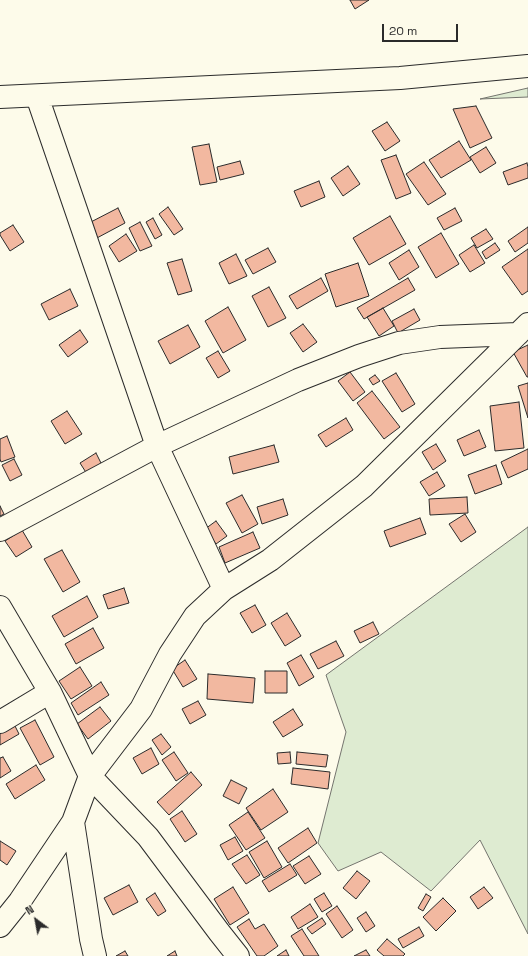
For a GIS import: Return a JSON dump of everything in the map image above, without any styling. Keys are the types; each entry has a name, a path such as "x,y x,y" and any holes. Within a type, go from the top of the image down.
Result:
{"street":[{"path":"0,97 400,78 528,66"},
{"path":"37,96 157,446 224,589"},
{"path":"0,530 157,446 298,380 359,356 400,343 440,337 523,329"},
{"path":"0,926 20,901 73,822 90,776 141,708 170,654 195,616 224,589 270,560 364,486 523,329"},
{"path":"0,607 50,692 90,776 148,837 238,956"},
{"path":"0,722 50,692"},
{"path":"73,822 95,956"}],"green space":[{"path":"528,88 528,97 480,99"},
{"path":"528,527 528,934 480,840 431,891 381,852 338,871 318,843 346,732 326,675"}],"building":[{"path":"350,0 369,0 355,9"},
{"path":"476,106 492,138 470,148 453,109"},
{"path":"387,122 400,141 385,151 372,131"},
{"path":"459,141 471,160 441,178 429,160"},
{"path":"209,144 217,182 200,185 192,147"},
{"path":"486,147 496,163 480,173 470,157"},
{"path":"396,155 411,193 396,199 381,160"},
{"path":"240,161 244,174 220,180 217,167"},
{"path":"424,162 446,194 428,205 406,174"},
{"path":"527,163 528,178 508,185 503,172"},
{"path":"348,166 360,184 343,196 331,178"},
{"path":"319,181 325,197 301,207 294,191"},
{"path":"168,207 183,229 174,235 159,214"},
{"path":"118,208 125,223 95,239 87,224"},
{"path":"455,208 462,221 444,230 437,218"},
{"path":"390,216 406,244 369,265 353,238"},
{"path":"153,218 162,235 155,239 146,222"},
{"path":"140,222 152,246 140,251 129,228"},
{"path":"13,225 24,242 10,251 0,233"},
{"path":"528,227 528,243 515,252 508,241"},
{"path":"486,229 493,239 477,248 471,238"},
{"path":"441,233 459,264 436,278 418,247"},
{"path":"126,234 137,251 119,262 109,246"},
{"path":"495,243 500,250 486,259 482,252"},
{"path":"474,245 485,263 470,272 459,255"},
{"path":"268,248 276,262 253,274 245,260"},
{"path":"528,249 528,291 522,295 502,267"},
{"path":"409,250 419,267 399,280 389,263"},
{"path":"236,254 247,276 229,284 219,263"},
{"path":"182,259 192,291 178,295 167,263"},
{"path":"358,263 369,296 336,307 325,274"},
{"path":"321,278 328,291 297,309 289,296"},
{"path":"408,278 415,290 364,319 357,308"},
{"path":"269,287 286,318 268,327 252,296"},
{"path":"70,289 78,306 49,320 41,304"},
{"path":"228,307 246,340 223,353 205,321"},
{"path":"383,308 394,326 379,336 367,317"},
{"path":"414,309 420,320 398,333 392,321"},
{"path":"303,324 317,342 303,352 290,333"},
{"path":"188,325 200,347 170,364 158,341"},
{"path":"80,330 88,342 68,357 59,345"},
{"path":"528,345 528,377 527,377 513,352"},
{"path":"218,351 230,371 218,378 206,358"},
{"path":"350,372 365,392 353,401 338,381"},
{"path":"396,373 415,404 402,412 382,381"},
{"path":"375,375 380,381 373,385 369,379"},
{"path":"528,383 528,418 518,386"},
{"path":"372,391 400,427 384,439 357,403"},
{"path":"519,402 524,448 495,451 490,406"},
{"path":"67,411 82,434 65,444 51,421"},
{"path":"346,418 353,430 326,447 318,435"},
{"path":"479,430 486,447 464,456 457,440"},
{"path":"7,436 15,457 1,462 0,439"},
{"path":"436,444 446,461 433,470 422,452"},
{"path":"274,445 279,462 233,474 229,457"},
{"path":"528,449 528,469 508,478 501,462"},
{"path":"96,453 102,465 87,474 80,463"},
{"path":"14,459 22,475 10,481 2,465"},
{"path":"496,465 502,484 475,494 468,475"},
{"path":"437,472 445,486 429,496 420,482"},
{"path":"242,495 258,524 242,533 226,503"},
{"path":"467,497 468,513 430,515 429,499"},
{"path":"283,499 288,515 262,524 257,507"},
{"path":"0,506 4,514 0,516"},
{"path":"465,514 476,532 461,542 449,524"},
{"path":"420,518 426,534 390,547 384,531"},
{"path":"216,521 227,536 216,544 205,529"},
{"path":"22,530 32,547 16,557 5,541"},
{"path":"253,532 260,548 225,563 219,547"},
{"path":"62,550 80,582 63,592 44,559"},
{"path":"124,588 129,603 108,609 103,595"},
{"path":"87,596 98,617 64,637 52,616"},
{"path":"255,605 266,625 252,633 240,613"},
{"path":"287,613 301,636 285,646 271,623"},
{"path":"373,622 379,634 360,643 354,631"},
{"path":"93,628 104,648 76,664 65,644"},
{"path":"336,641 344,656 318,669 310,654"},
{"path":"301,655 314,677 299,686 287,663"},
{"path":"185,660 197,679 183,687 172,669"},
{"path":"80,667 92,686 71,699 59,681"},
{"path":"265,671 287,671 287,693 265,693"},
{"path":"208,674 255,678 253,703 207,699"},
{"path":"101,682 109,695 78,715 71,703"},
{"path":"198,701 206,715 190,724 182,709"},
{"path":"100,707 111,721 88,739 77,724"},
{"path":"293,709 303,725 283,737 273,722"},
{"path":"35,720 54,757 40,765 20,728"},
{"path":"14,724 19,734 0,745 0,733"},
{"path":"161,734 171,747 162,755 152,740"},
{"path":"151,748 159,764 142,774 133,758"},
{"path":"174,752 188,773 176,781 162,760"},
{"path":"290,752 291,763 278,764 277,753"},
{"path":"297,752 328,755 326,767 296,764"},
{"path":"3,757 11,771 0,778 0,758"},
{"path":"36,765 45,780 15,799 6,784"},
{"path":"293,768 330,772 328,789 291,784"},
{"path":"191,772 202,785 169,815 157,802"},
{"path":"231,780 247,788 239,804 223,796"},
{"path":"273,789 288,812 261,830 246,808"},
{"path":"182,811 197,834 185,842 170,819"},
{"path":"248,812 265,838 246,850 229,825"},
{"path":"308,828 317,843 288,863 278,848"},
{"path":"235,837 243,851 228,860 220,845"},
{"path":"0,841 16,851 7,865 0,860"},
{"path":"267,841 282,867 264,878 249,852"},
{"path":"247,855 260,875 246,884 232,864"},
{"path":"309,856 321,874 305,884 293,866"},
{"path":"290,864 297,875 269,892 262,881"},
{"path":"357,871 370,881 356,899 343,888"},
{"path":"129,885 138,902 113,915 104,898"},
{"path":"233,887 249,913 230,925 214,899"},
{"path":"484,887 493,898 478,909 470,897"},
{"path":"155,893 166,911 158,916 146,899"},
{"path":"324,893 332,906 322,912 314,899"},
{"path":"426,894 431,897 423,911 418,908"},
{"path":"443,898 456,911 436,931 423,917"},
{"path":"310,904 318,917 298,929 291,917"},
{"path":"337,906 353,930 342,938 326,914"},
{"path":"366,912 375,926 366,932 357,918"},
{"path":"322,918 326,924 312,934 307,928"},
{"path":"249,919 255,929 264,924 278,946 264,956 257,956 237,927"},
{"path":"419,927 424,936 403,948 398,939"},
{"path":"302,929 319,956 304,956 291,936"},
{"path":"387,939 405,954 403,956 384,956 377,950"},
{"path":"286,950 289,956 277,956"},
{"path":"366,950 370,956 354,956"},
{"path":"125,951 128,956 116,956"},
{"path":"175,951 177,956 167,956"}]}
